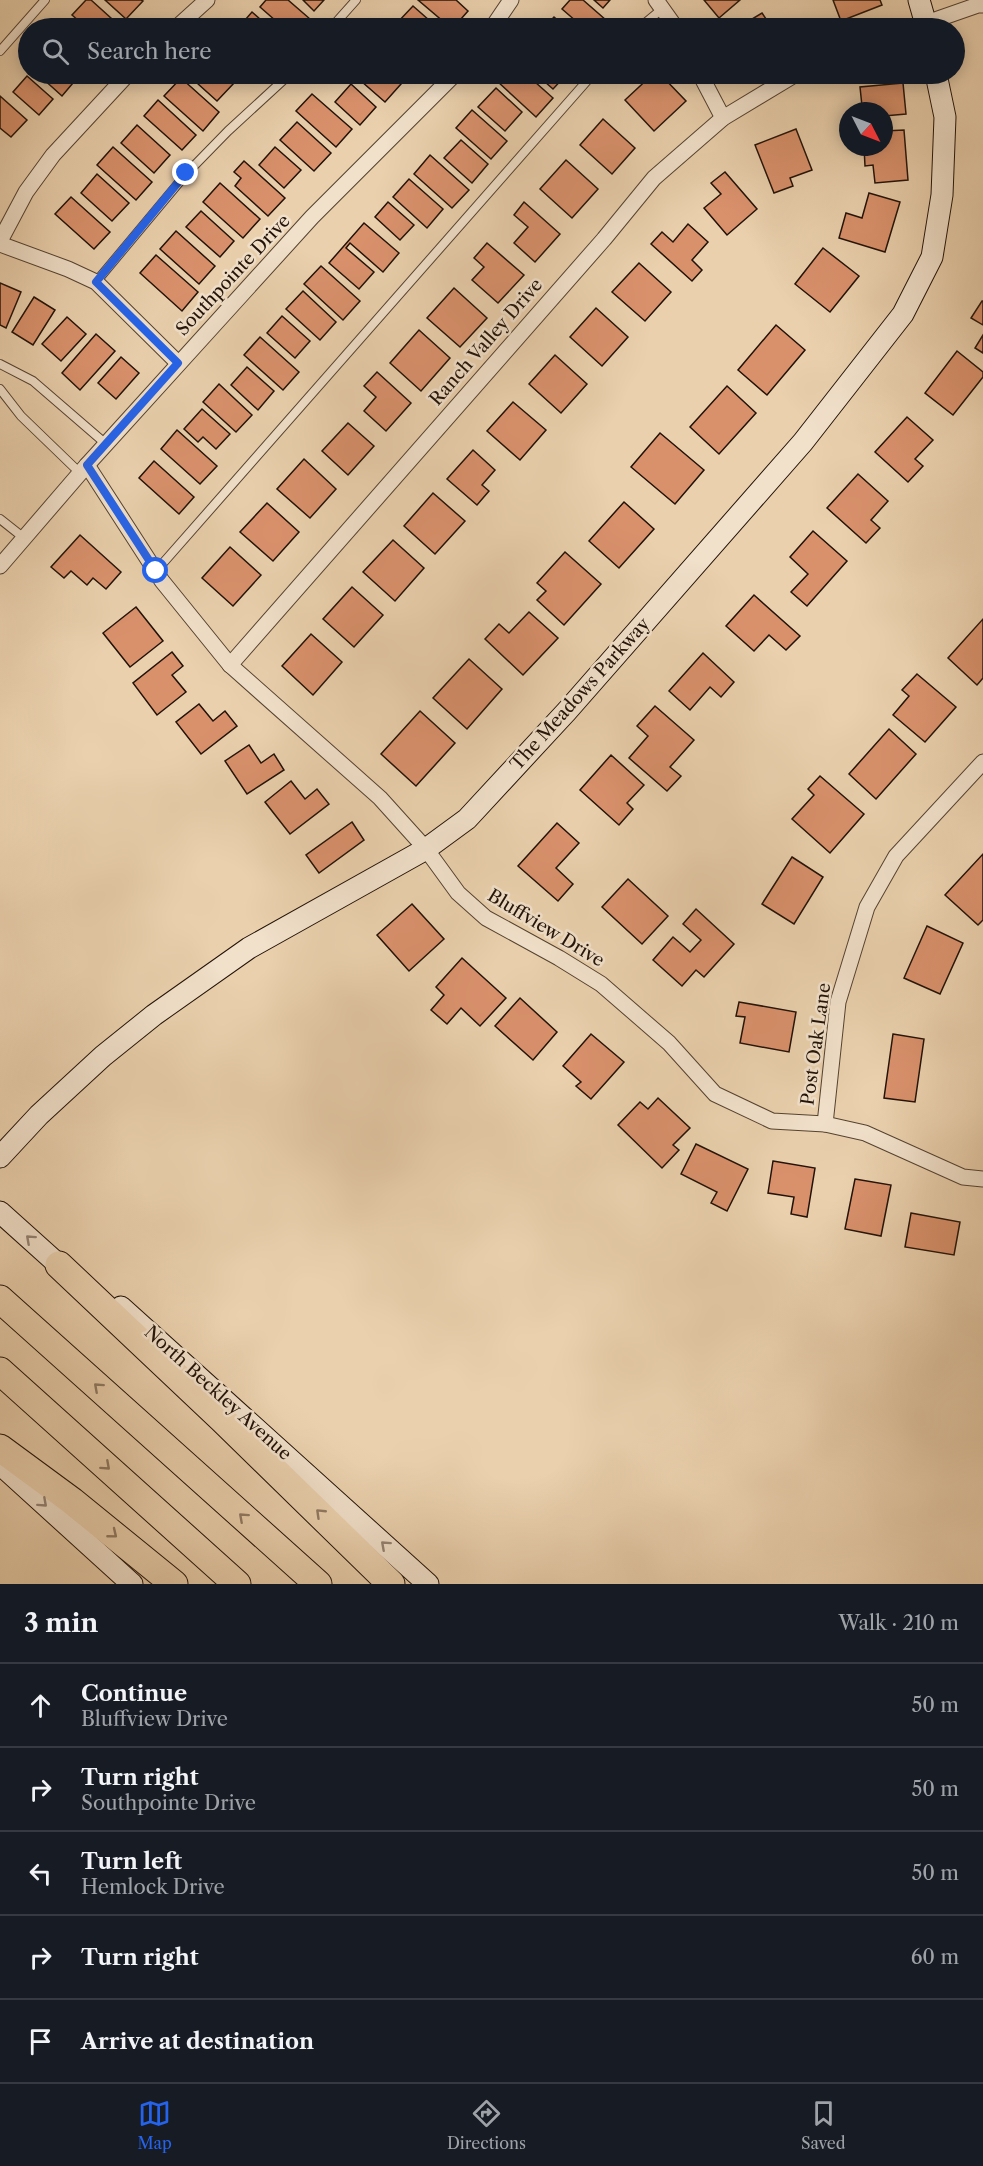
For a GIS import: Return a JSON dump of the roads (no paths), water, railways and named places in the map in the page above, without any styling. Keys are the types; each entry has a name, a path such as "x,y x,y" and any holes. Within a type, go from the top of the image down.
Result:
{"highway":[{"path":"59,1265 222,1419 391,1584"},
{"path":"0,1299 318,1584"},
{"path":"0,1371 237,1584"},
{"path":"0,1448 72,1501 174,1584"}],"street":[{"path":"187,18 207,0"},
{"path":"499,18 511,0"},
{"path":"919,0 920,18"},
{"path":"659,5 668,18"},
{"path":"946,18 983,5"},
{"path":"119,84 53,155 26,192 0,243 96,282 178,363"},
{"name":"Southpointe Drive","path":"0,566 178,363 312,217 445,84"},
{"path":"705,84 723,118"},
{"name":"Ranch Valley Drive","path":"230,665 604,239 654,178 723,118 779,84"},
{"name":"The Meadows Parkway","path":"0,1157 39,1115 154,1015 249,948 426,849 467,819 567,711 803,442 903,314 932,257 942,195 945,117 938,84"},
{"name":"Bluffview Drive","path":"84,469 156,571 230,665 380,798 426,849 458,893 486,918 601,984 669,1043 716,1094 772,1121 825,1124 865,1133 963,1177 983,1179"},
{"name":"Post Oak Lane","path":"825,1124 838,1002 867,907 896,856 983,762"},
{"name":"North Beckley Avenue","path":"0,1212 59,1265 126,1311 428,1584"},
{"path":"0,1464 132,1584"}],"lane":[{"path":"29,18 45,0"},
{"path":"340,18 357,0"},
{"path":"648,18 659,5"},
{"path":"0,51 18,31"},
{"path":"96,282 186,173 279,84"},
{"path":"156,571 584,84"},
{"path":"0,364 33,381 106,444"},
{"path":"0,389 21,416 84,469"},
{"path":"0,519 24,538"}]}
